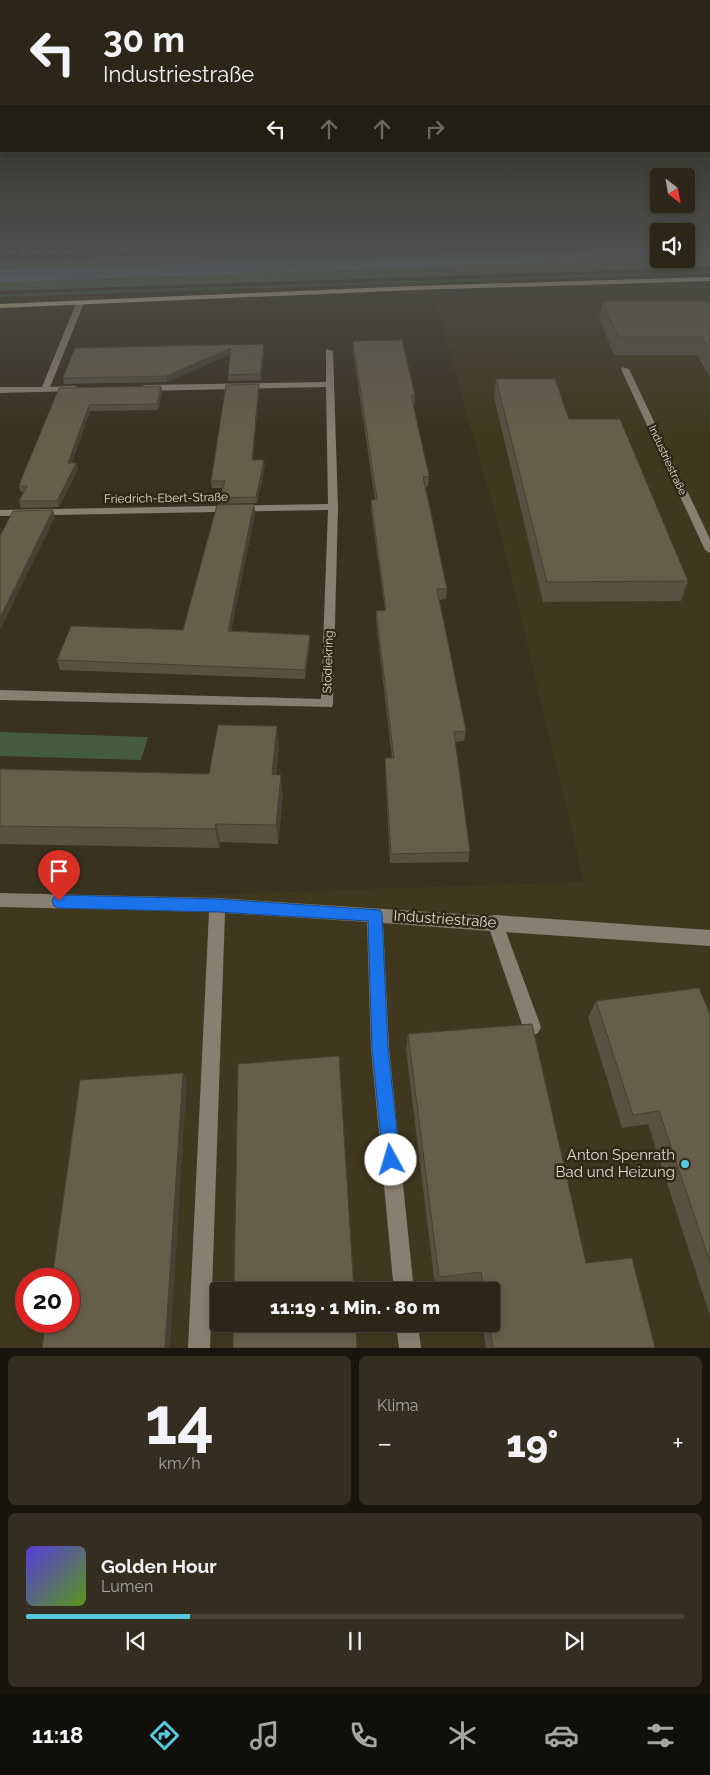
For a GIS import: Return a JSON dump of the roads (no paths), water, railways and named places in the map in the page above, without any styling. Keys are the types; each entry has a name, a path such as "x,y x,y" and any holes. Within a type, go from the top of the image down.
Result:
{"street":[{"path":"45,389 77,310"},
{"name":"Stodiekring","path":"0,696 327,704 333,507 329,351"},
{"name":"Industriestraße","path":"625,369 710,550"},
{"path":"135,388 329,384"},
{"path":"0,390 81,389"},
{"name":"Friedrich-Ebert-Straße","path":"0,513 333,507"},
{"name":"Industriestraße","path":"0,900 218,905 495,922 710,938"},
{"path":"199,1348 218,905"},
{"path":"375,914 380,1048 403,1282"},
{"path":"495,922 532,1026"},
{"path":"409,1332 410,1348"}],"place":[{"name":"Anton Spenrath Bad und Heizung","path":"685,1164"}]}
